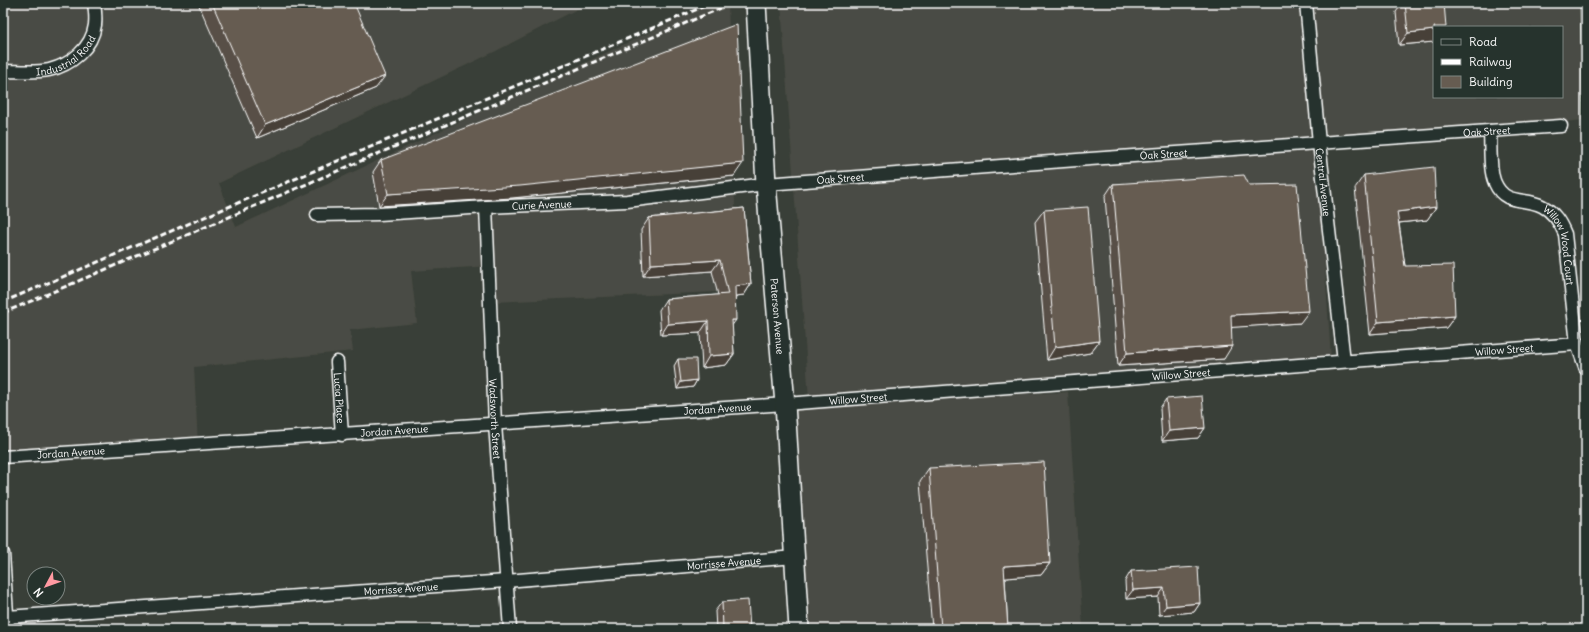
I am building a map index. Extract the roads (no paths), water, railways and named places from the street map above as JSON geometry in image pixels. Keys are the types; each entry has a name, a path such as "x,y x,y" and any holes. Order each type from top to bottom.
{"main road":[{"name":"Paterson Avenue","path":"756,3 766,184 785,404 799,629"}],"street":[{"name":"Industrial Road","path":"3,71 48,70 61,66 74,59 91,39 95,27 94,3"},
{"name":"Central Avenue","path":"1306,3 1319,143 1344,361"},
{"name":"Oak Street","path":"766,184 1561,126"},
{"name":"Willow Wood Court","path":"1490,131 1493,174 1495,183 1500,191 1507,198 1516,201 1529,202 1541,206 1551,212 1560,222 1565,234 1577,344 1586,369"},
{"name":"Curie Avenue","path":"317,215 379,214 486,207 627,201 766,184"},
{"name":"Wadsworth Street","path":"486,207 495,424 510,629"},
{"name":"Willow Street","path":"785,404 1577,344"},
{"name":"Lucia Place","path":"337,362 342,435"},
{"name":"Jordan Avenue","path":"3,457 785,404"},
{"path":"3,554 7,623"},
{"name":"Morrisse Avenue","path":"7,623 795,557"}],"railway":[{"path":"3,302 712,3"},
{"path":"3,313 733,3"}]}
